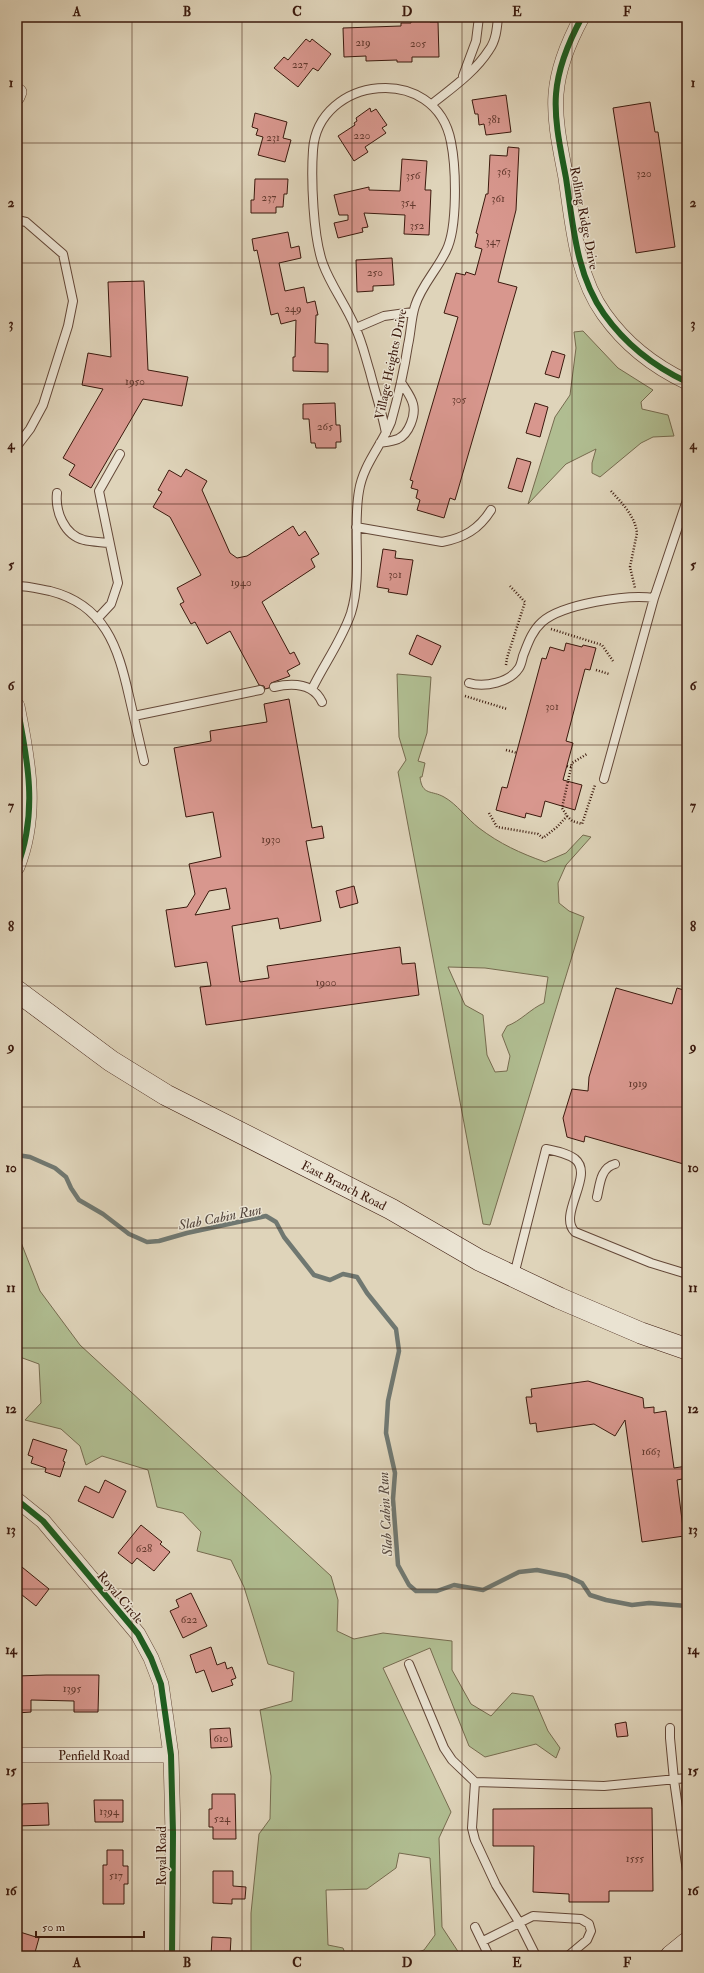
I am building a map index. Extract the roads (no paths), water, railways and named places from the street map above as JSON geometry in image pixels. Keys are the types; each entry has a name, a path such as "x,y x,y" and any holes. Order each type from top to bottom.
{"main road":[{"name":"East Branch Road","path":"17,991 111,1061 166,1095 391,1209 479,1260 559,1298 641,1334 687,1349"},
{"path":"671,1956 687,1943"}],"street":[{"name":"Rolling Ridge Drive","path":"582,17 571,37 560,69 556,94 557,122 562,157 575,236 584,275 604,314 622,337 635,350 664,371 687,382"},
{"path":"17,706 28,768 30,798 27,829 17,867"},
{"name":"Royal Circle","path":"17,1500 43,1521 138,1634 151,1658 161,1684 171,1755"},
{"name":"Penfield Road","path":"17,1755 171,1755"},
{"name":"Royal Road","path":"171,1755 173,1841 172,1956"}],"lane":[{"path":"460,80 472,53 479,17"},
{"path":"432,104 460,80 490,50 498,17"},
{"name":"Village Heights Drive","path":"375,89 410,91 432,104 447,127 451,143 454,227 447,249 420,294 413,312 401,382 391,422 386,433 364,345 334,290 322,263 318,243 314,205 313,150 318,132 327,115 342,101 352,95 375,89"},
{"path":"17,220 26,222 63,254 73,301 68,326 43,405 30,429 17,446"},
{"path":"356,328 384,316 413,312"},
{"path":"380,443 398,439 406,433 410,427 414,405 401,382"},
{"path":"312,689 351,613 356,580 356,527 358,501 362,479 371,457 386,433"},
{"path":"97,619 111,604 118,583 99,491 120,454"},
{"path":"57,493 56,501 59,517 75,536 84,540 109,543"},
{"path":"604,779 654,598 687,500"},
{"path":"356,527 442,542 452,540 475,529 491,510"},
{"path":"17,586 35,588 65,596 83,607 97,619 111,636 120,658 144,761"},
{"path":"469,683 481,685 500,681 519,668 532,635 542,622 556,612 578,605 631,596 654,598"},
{"path":"274,687 294,685 312,689 322,702"},
{"path":"134,716 260,690"},
{"path":"514,1276 546,1149 569,1156 580,1166 581,1177 570,1218 570,1226 575,1232 651,1264 687,1274"},
{"path":"596,1198 604,1171 615,1164"},
{"path":"408,1664 444,1748 452,1760 475,1782 604,1786 687,1778"},
{"path":"670,1728 674,1780 687,1871"},
{"path":"475,1782 472,1828 475,1840 496,1885 519,1922 536,1956"},
{"path":"483,1941 533,1916 581,1919 589,1924 591,1931 587,1940 568,1956"},
{"path":"474,1927 483,1941 489,1956"}],"waterway":[{"name":"Slab Cabin Run","path":"17,1155 30,1157 55,1168 66,1177 79,1200 103,1214 129,1234 147,1242 159,1241 187,1233 266,1216 276,1222 284,1237 314,1275 330,1280 343,1274 357,1277 367,1293 396,1329 399,1351 388,1401 386,1433 395,1473 393,1499 398,1565 409,1585 416,1591 437,1591 454,1585 483,1590 519,1572 537,1570 567,1576 582,1583 590,1595 606,1600 632,1605 649,1603 687,1606"}]}
